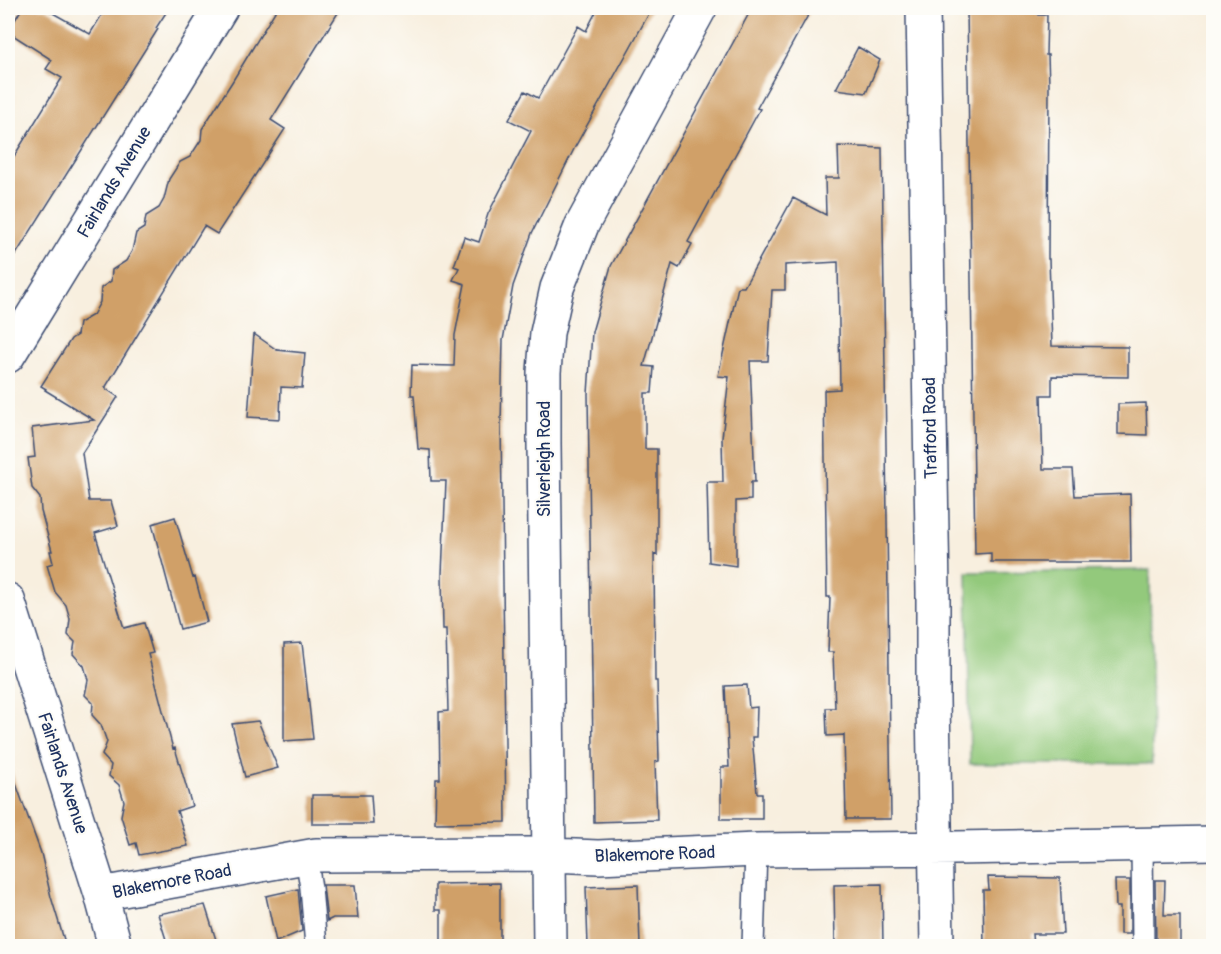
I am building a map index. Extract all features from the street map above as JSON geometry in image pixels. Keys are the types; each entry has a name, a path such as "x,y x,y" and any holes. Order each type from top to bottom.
{"street":[{"name":"Fairlands Avenue","path":"8,356 221,8"},
{"name":"Silverleigh Road","path":"550,946 544,444 544,372 547,333 557,288 582,225 700,8"},
{"name":"Trafford Road","path":"923,8 937,946"},
{"name":"Fairlands Avenue","path":"8,600 101,894 115,946"},
{"name":"Blakemore Road","path":"101,894 316,855 529,854 598,857 756,850 1214,843"}],"lane":[{"path":"1142,844 1143,946"},
{"path":"753,946 756,850"},
{"path":"306,856 316,946"}],"green space":[{"path":"1150,570 1152,764 970,764 967,572"}],"building":[{"path":"22,8 44,8 90,34 106,8 169,8 8,267 8,166 62,78 46,69 52,60 8,32"},
{"path":"277,8 341,8 271,120 285,129 217,234 204,226 105,388 118,397 82,453 89,501 111,501 118,526 95,533 124,628 144,623 153,653 148,654 173,749 175,748 192,806 177,811 188,846 139,855 136,843 130,845 121,816 124,801 119,785 109,776 111,765 102,755 107,742 101,725 92,715 93,703 85,695 88,680 84,666 73,654 75,642 68,635 70,619 66,605 55,592 47,565 53,563 50,551 52,551 41,511 40,498 32,488 28,458 35,457 32,428 94,420 41,386 71,339 77,335 79,323 93,315 100,302 101,288 111,281 112,270 126,261 132,251 136,233 144,228 146,216 159,208 169,179 180,162 190,157 201,140 202,129"},
{"path":"598,8 652,8 575,147 532,233 513,286 503,340 501,423 506,822 435,823 436,779 440,779 439,712 448,711 442,574 446,481 431,481 430,450 418,449 414,395 411,395 412,365 454,366 455,335 465,284 453,280 459,268 454,266 464,237 479,242 488,214 531,131 509,120 525,91 538,98 578,26 586,31"},
{"path":"752,8 812,8 688,242 692,244 679,268 672,264 644,366 654,367 652,393 645,393 645,449 657,449 657,555 654,554 655,681 657,681 659,761 655,762 657,820 594,822 588,394 592,332 611,266"},
{"path":"967,8 1038,8 1038,15 1047,15 1048,259 1052,346 1128,347 1128,377 1052,376 1052,395 1041,395 1043,469 1073,469 1075,496 1130,494 1131,562 991,562 991,553 975,554"},
{"path":"858,47 880,60 866,93 836,89"},
{"path":"838,146 882,148 891,819 846,819 844,735 827,736 826,708 835,708 833,652 828,652 830,597 827,597 824,390 840,389 838,262 785,265 785,290 772,290 768,361 750,361 755,482 751,482 751,500 736,501 736,566 709,562 707,482 723,482 722,438 729,377 718,376 738,287 744,287 793,198 826,215 825,178 839,178"},
{"path":"254,334 277,350 305,353 302,388 281,387 280,419 248,417"},
{"path":"1146,403 1147,435 1118,434 1118,404"},
{"path":"175,517 207,622 180,629 152,524"},
{"path":"302,643 313,739 284,741 284,644"},
{"path":"747,685 749,708 757,707 756,737 752,737 757,793 762,793 762,819 721,819 721,767 729,767 725,686"},
{"path":"258,721 278,768 245,777 232,724"},
{"path":"8,770 11,770 41,853 66,946 8,946"},
{"path":"312,795 371,795 373,824 312,824"},
{"path":"988,877 1060,878 1063,934 1032,934 1033,946 984,946 983,890 989,890"},
{"path":"1115,880 1130,880 1130,934 1120,934 1120,907 1116,907"},
{"path":"1155,880 1165,880 1164,915 1180,915 1180,942 1156,942"},
{"path":"500,883 500,946 441,946 441,910 435,910 435,884"},
{"path":"882,884 883,946 835,946 834,885"},
{"path":"323,885 355,885 358,918 333,918 327,921"},
{"path":"638,885 640,946 588,946 586,887"},
{"path":"298,889 302,931 276,942 266,896"},
{"path":"205,905 218,946 168,946 158,914"}]}
